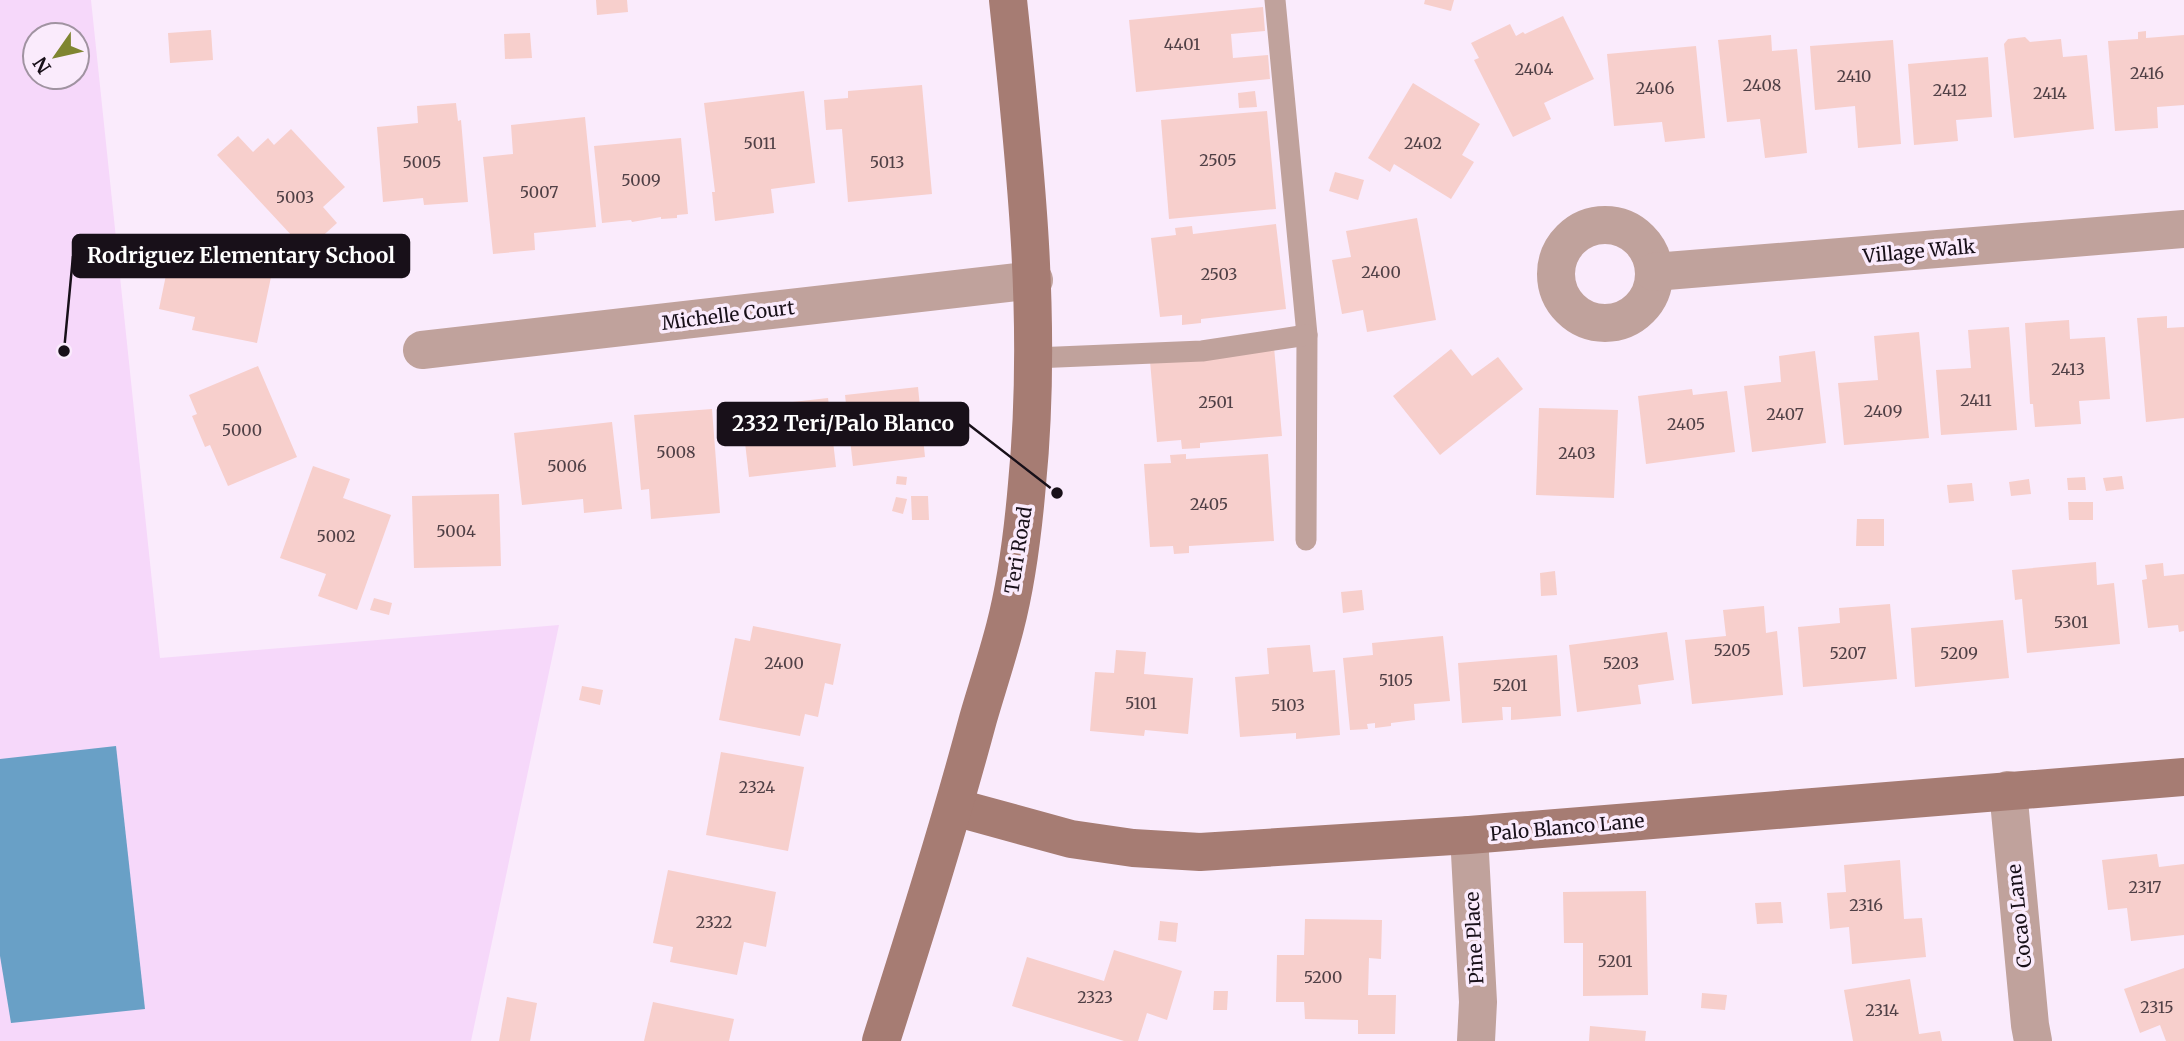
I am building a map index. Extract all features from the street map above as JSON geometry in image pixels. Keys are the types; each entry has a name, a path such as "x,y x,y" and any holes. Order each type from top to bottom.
{"street":[{"name":"Teri Road","path":"881,1041 954,807 1005,625 1027,486 1034,358 1034,280 1008,0"},
{"name":"Village Walk","path":"1654,272 2184,229"},
{"name":"Michelle Court","path":"422,350 1034,280"},
{"name":"Palo Blanco Lane","path":"954,807 1071,839 1133,848 1200,852 1469,835 2184,777"},
{"name":"Cocao Lane","path":"2008,790 2033,1041"},
{"name":"Pine Place","path":"1469,835 1478,1002 1476,1041"}],"lane":[{"path":"1275,0 1307,335 1306,540"},
{"path":"1034,358 1202,351 1307,335"}],"shaded area":[{"path":"0,0 91,0 160,658 559,625 471,1041 0,1041"}],"water":[{"path":"116,746 145,1009 11,1023 0,956 0,759"}],"building":[{"path":"596,0 627,0 628,12 597,15"},
{"path":"1425,0 1454,0 1451,11 1424,4"},
{"path":"1263,7 1265,31 1231,34 1233,58 1268,55 1270,79 1136,92 1129,20"},
{"path":"1563,16 1594,79 1544,103 1551,119 1513,137 1474,60 1479,58 1471,43 1510,24 1516,36"},
{"path":"211,30 213,60 170,63 168,33"},
{"path":"2146,31 2146,38 2184,35 2184,105 2157,107 2158,128 2115,131 2108,41 2138,39 2138,32"},
{"path":"530,33 532,58 505,59 504,34"},
{"path":"1771,35 1772,51 1797,49 1807,153 1765,158 1760,119 1727,122 1718,40"},
{"path":"2025,37 2030,42 2061,39 2063,57 2087,55 2094,129 2014,138 2004,44 2008,39"},
{"path":"1893,40 1901,144 1858,148 1855,106 1815,110 1810,46"},
{"path":"1696,46 1705,138 1665,142 1662,122 1614,126 1607,54"},
{"path":"1988,57 1992,117 1956,120 1958,141 1914,145 1908,64"},
{"path":"1413,83 1480,124 1462,155 1474,162 1451,199 1394,164 1390,172 1368,158"},
{"path":"922,85 932,194 848,202 842,129 826,130 824,100 848,98 848,91"},
{"path":"804,91 815,183 771,189 774,213 715,221 712,192 715,192 704,103"},
{"path":"1255,91 1257,107 1239,108 1238,93"},
{"path":"456,103 458,121 461,120 468,202 424,205 423,198 383,202 377,127 418,123 417,106"},
{"path":"1267,111 1276,209 1169,219 1161,120"},
{"path":"585,117 596,227 534,233 535,250 493,254 483,157 513,154 511,125"},
{"path":"291,129 345,187 323,207 337,223 306,251 217,155 238,136 253,152 268,138 274,145"},
{"path":"681,138 688,214 677,215 677,218 602,223 594,146"},
{"path":"1335,172 1364,180 1358,200 1329,191"},
{"path":"1417,218 1436,320 1367,332 1363,310 1342,314 1332,260 1351,257 1346,231"},
{"path":"1276,224 1286,309 1201,319 1201,323 1182,325 1182,315 1160,317 1151,238 1176,235 1175,228 1192,226 1193,234"},
{"path":"173,241 274,263 257,343 192,330 195,317 159,309"},
{"path":"2167,316 2167,328 2184,327 2184,418 2146,422 2137,318"},
{"path":"2069,320 2070,339 2105,337 2110,399 2079,401 2081,424 2035,427 2033,404 2030,404 2025,323"},
{"path":"2009,327 2017,430 1941,435 1936,370 1971,368 1968,330"},
{"path":"1919,332 1929,438 1844,445 1838,383 1878,380 1874,336"},
{"path":"1274,347 1282,436 1200,443 1200,448 1182,449 1181,440 1157,442 1150,361"},
{"path":"1451,349 1472,376 1498,357 1523,389 1440,455 1393,396"},
{"path":"1815,351 1826,443 1752,452 1744,386 1781,382 1779,356"},
{"path":"258,366 297,457 228,486 210,445 205,447 192,416 197,414 189,395"},
{"path":"918,387 925,457 853,466 845,395"},
{"path":"1692,389 1693,395 1727,391 1735,452 1646,464 1638,396"},
{"path":"828,398 836,467 749,477 741,408"},
{"path":"1539,408 1618,410 1614,498 1536,495"},
{"path":"712,409 720,513 651,519 649,489 641,490 634,415"},
{"path":"612,422 622,509 584,513 583,499 522,505 514,433"},
{"path":"1186,454 1186,459 1268,454 1274,541 1189,546 1189,553 1174,554 1173,546 1150,547 1144,464 1171,463 1170,455"},
{"path":"313,466 350,479 343,498 391,515 357,610 318,596 326,574 280,558"},
{"path":"897,476 907,477 906,485 896,484"},
{"path":"2122,476 2124,489 2106,491 2103,478"},
{"path":"2085,477 2086,490 2068,490 2067,478"},
{"path":"2029,479 2031,494 2011,496 2009,482"},
{"path":"1972,483 1974,501 1949,503 1947,485"},
{"path":"499,494 501,566 414,568 412,496"},
{"path":"911,496 928,496 929,520 912,520"},
{"path":"896,497 907,499 903,514 892,511"},
{"path":"2068,502 2093,502 2093,520 2069,520"},
{"path":"1857,519 1884,519 1884,546 1856,546"},
{"path":"2096,562 2097,585 2114,583 2120,644 2027,653 2022,599 2015,600 2012,570"},
{"path":"2163,563 2164,576 2184,574 2184,631 2179,632 2178,625 2148,628 2142,580 2147,579 2145,565"},
{"path":"1555,571 1557,595 1541,596 1540,573"},
{"path":"1362,590 1364,610 1343,613 1341,592"},
{"path":"374,598 392,603 389,615 370,610"},
{"path":"1890,604 1897,679 1803,687 1798,627 1840,623 1839,608"},
{"path":"1764,606 1766,633 1777,631 1783,695 1692,704 1685,640 1726,636 1723,610"},
{"path":"2003,620 2009,678 1915,687 1911,628"},
{"path":"753,626 841,644 833,685 825,683 818,717 805,714 800,736 719,720 735,638 750,641"},
{"path":"1667,632 1674,680 1638,685 1641,704 1577,712 1569,645"},
{"path":"1443,636 1450,701 1414,704 1415,720 1375,728 1375,723 1367,724 1368,729 1350,730 1343,658 1373,655 1372,643"},
{"path":"1310,645 1313,672 1335,670 1340,735 1296,739 1296,733 1240,737 1235,677 1269,674 1267,648"},
{"path":"1116,650 1146,652 1144,674 1193,678 1188,734 1145,730 1144,736 1090,731 1095,672 1114,673"},
{"path":"1557,655 1561,716 1511,720 1511,707 1502,707 1503,720 1462,723 1458,663"},
{"path":"582,686 603,690 600,705 579,700"},
{"path":"721,752 804,767 788,851 706,835"},
{"path":"2157,854 2159,867 2184,864 2184,935 2131,941 2127,908 2108,910 2102,860"},
{"path":"1900,860 1904,919 1922,918 1926,957 1852,964 1849,927 1830,929 1827,893 1846,892 1844,865"},
{"path":"668,870 776,892 766,947 744,942 737,975 670,962 673,947 653,943"},
{"path":"1646,891 1648,995 1583,996 1583,943 1564,943 1563,892"},
{"path":"1781,902 1783,923 1757,924 1755,903"},
{"path":"1305,919 1382,920 1381,959 1369,958 1368,995 1396,995 1395,1034 1358,1034 1358,1020 1305,1019 1304,1002 1276,1002 1277,955 1304,955"},
{"path":"1160,921 1178,923 1176,942 1158,940"},
{"path":"1114,950 1182,971 1167,1020 1147,1013 1138,1041 1124,1041 1012,1006 1027,957 1104,981"},
{"path":"2184,968 2184,1041 2166,1041 2160,1025 2140,1033 2124,989"},
{"path":"1910,979 1919,1034 1940,1031 1942,1041 1853,1041 1844,990"},
{"path":"1214,991 1228,991 1227,1010 1213,1010"},
{"path":"1702,993 1727,995 1725,1010 1701,1008"},
{"path":"507,997 537,1003 530,1041 499,1041"},
{"path":"653,1002 734,1019 729,1041 644,1041"},
{"path":"1590,1026 1646,1031 1645,1041 1589,1041"}],"place":[{"name":"Rodriguez Elementary School","path":"64,351"},
{"name":"2332 Teri/Palo Blanco","path":"1057,493"}]}
